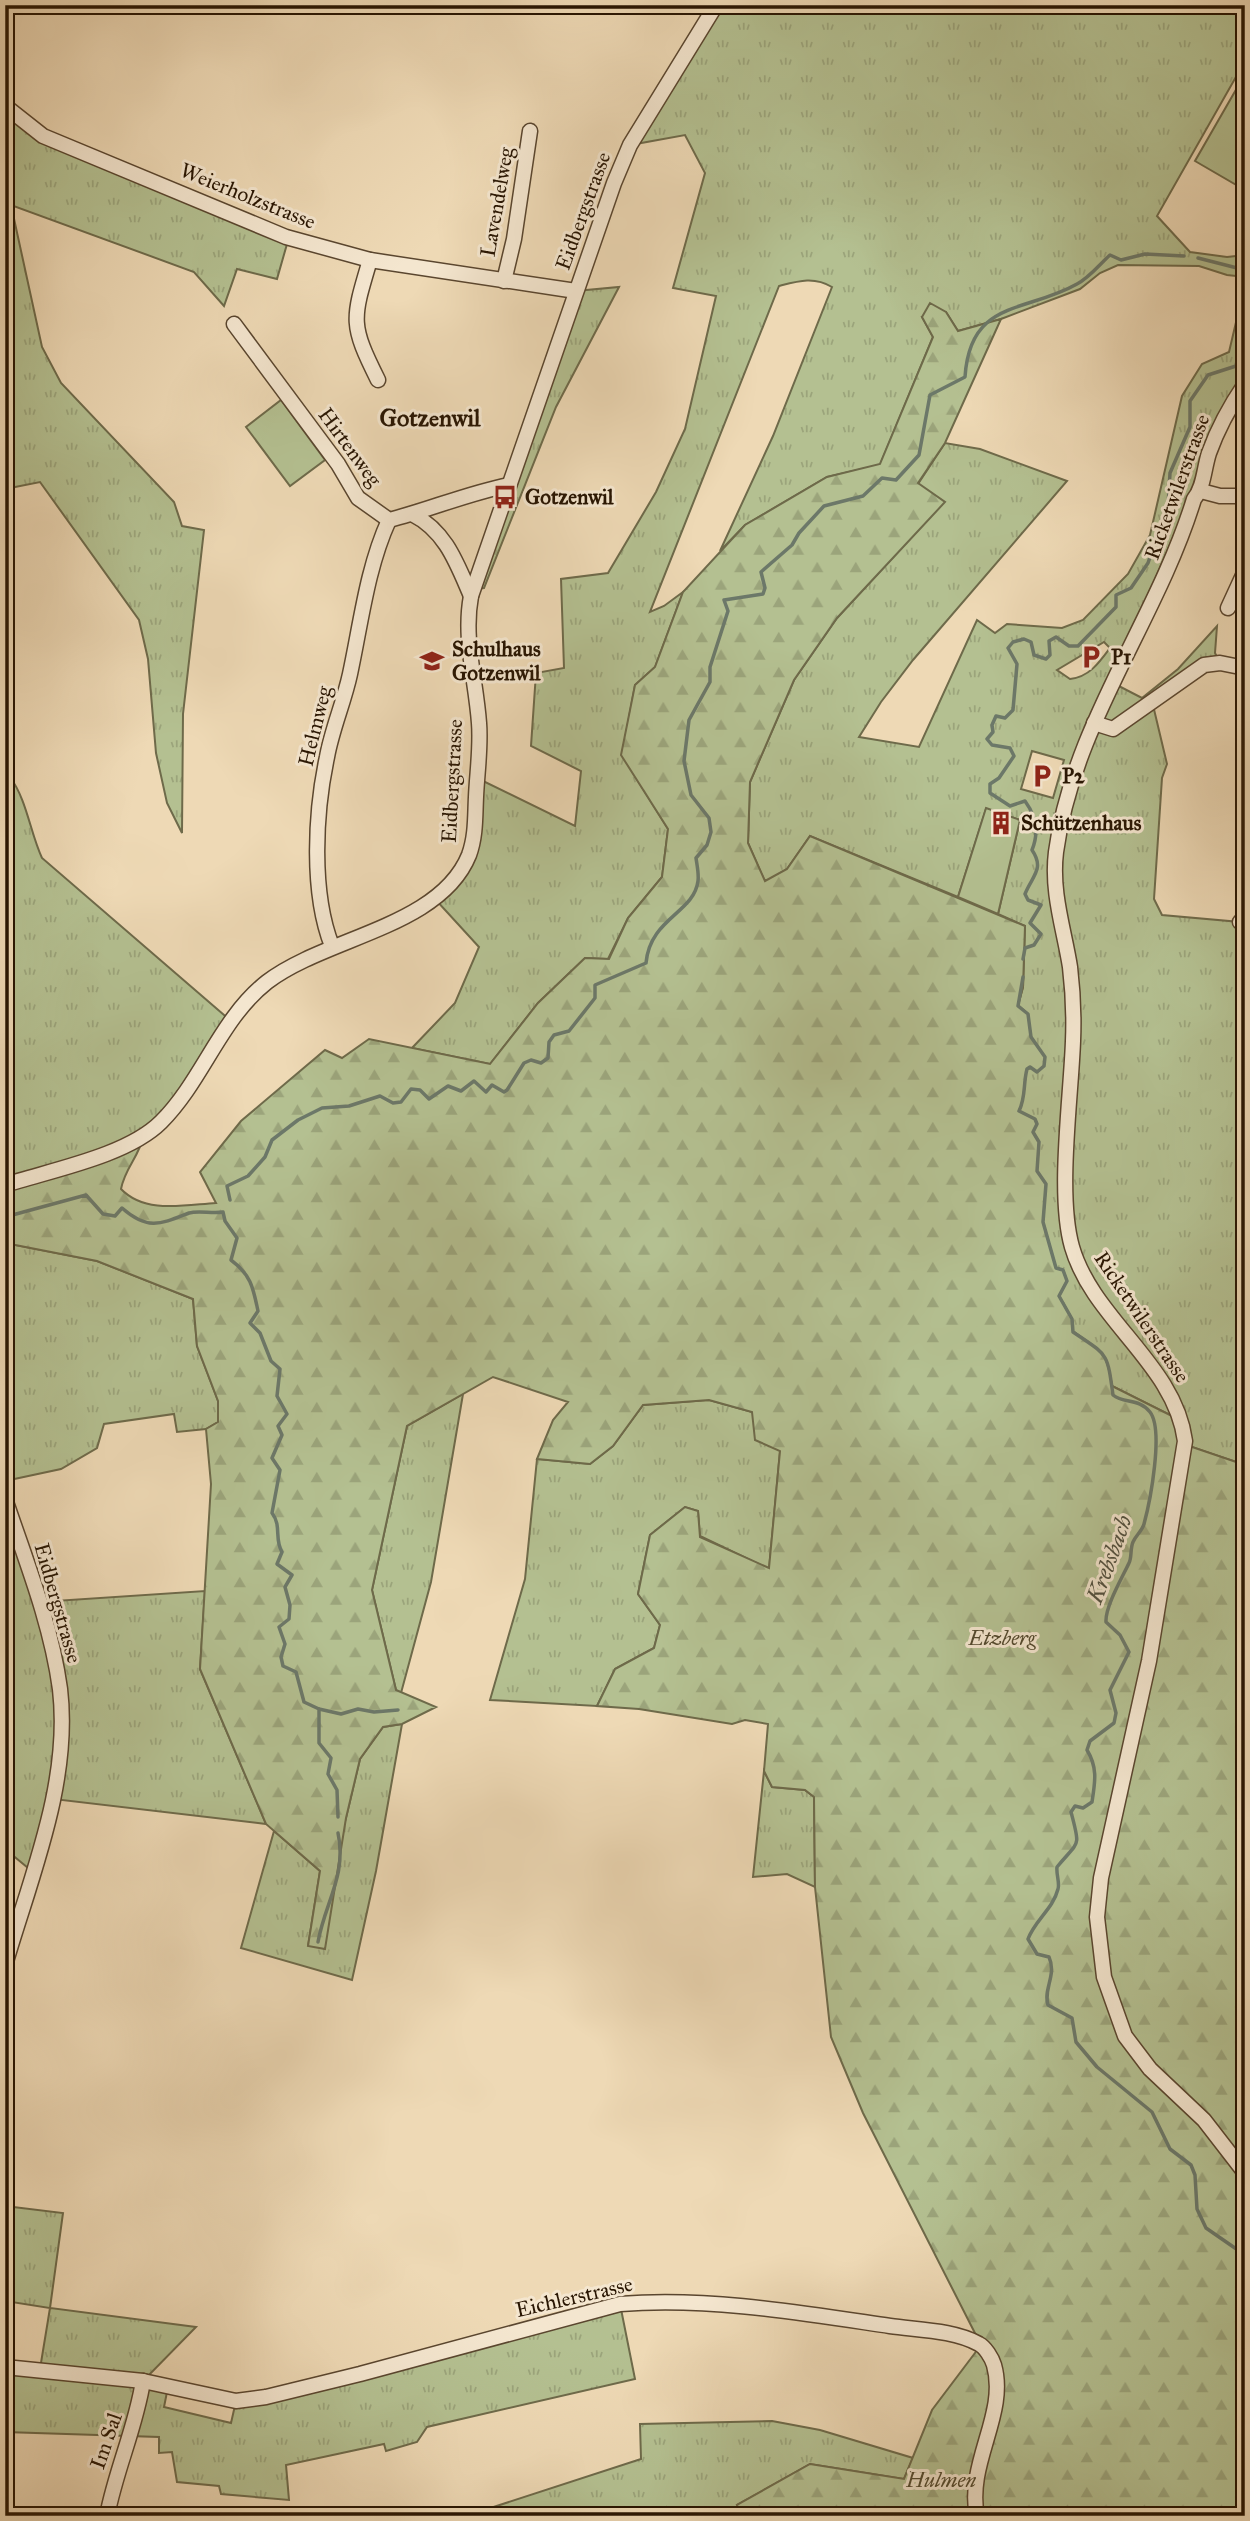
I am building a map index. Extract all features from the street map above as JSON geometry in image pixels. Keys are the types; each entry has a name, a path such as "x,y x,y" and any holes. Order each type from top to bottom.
{"street":[{"name":"Eidbergstrasse","path":"5,1185 117,1149 143,1136 161,1122 174,1106 231,1021 266,983 332,946 435,899 449,886 470,853 475,828 479,724 468,638 471,596 576,291 630,145 716,5"},
{"name":"Weierholzstrasse","path":"5,106 43,136 114,163 286,237 370,260 576,291"},
{"name":"Lavendelweg","path":"504,281 514,239 530,131"},
{"path":"370,260 357,304 355,324 361,345 378,380"},
{"name":"Hirtenweg","path":"234,324 338,464 358,498 389,520"},
{"name":"Ricketwilerstrasse","path":"1245,384 1219,427 1201,480 1201,491 1194,499 1170,569 1111,682 1094,723 1060,827 1056,854 1057,905 1073,996 1067,1217 1072,1246 1082,1273 1172,1396 1182,1421 1185,1441 1149,1661 1101,1878 1097,1917 1104,1977 1125,2036 1150,2069 1204,2120 1245,2173"},
{"path":"389,520 412,514 427,506 509,485"},
{"path":"1201,491 1220,496 1245,496"},
{"path":"412,514 426,521 451,549 471,596"},
{"name":"Helmweg","path":"332,946 319,899 322,792 327,756 347,686 377,547 389,520"},
{"path":"1228,608 1245,571"},
{"path":"1094,723 1113,729 1204,664 1220,663 1245,668"},
{"name":"Eidbergstrasse","path":"5,1499 53,1647 60,1691 61,1735 54,1799 5,1965"},
{"name":"Eichlerstrasse","path":"5,2367 143,2381 236,2401 266,2397 621,2304 663,2301 788,2311 916,2330 962,2338 981,2345 994,2362 997,2385 994,2409 977,2464 973,2496 977,2516"},
{"name":"Im Sal","path":"107,2516 115,2473 137,2417 143,2381"}],"green space":[{"path":"716,5 1245,5 1245,61 1157,216 1190,252 1227,257 1245,255 1245,277 1227,275 1199,266 1118,265 1100,273 1080,289 1001,319 958,331 946,312 922,317 933,337 880,465 827,477 745,525 720,551 773,436 832,287 819,281 799,281 779,286 650,612 664,606 683,592 655,667 635,685 622,755 668,829 662,877 628,918 608,959 585,958 538,1003 490,1064 412,1048 455,1003 479,947 435,899 463,867 477,778 575,826 581,771 531,746 536,673 564,668 561,579 608,573 656,492 685,429 716,296 673,288 705,173 685,135 630,145"},
{"path":"1245,74 1245,190 1195,161"},
{"path":"7,116 287,244 277,279 237,269 224,306 194,272 11,205 42,347 61,383 174,502 182,526 204,530 183,714 182,833 167,803 156,753 148,659 139,620 40,482 5,489 5,174 9,192 5,130"},
{"path":"1245,284 1245,384 1208,456 1111,682 1142,698 1178,669 1217,626 1215,653 1220,663 1152,701 1167,764 1162,778 1154,899 1162,915 1240,922 1245,960 1245,1465 1189,1446 1182,1421 1112,1386 1105,1359 1096,1348 1073,1332 1072,1319 1059,1296 1056,1268 1043,1222 1046,1185 1037,1171 1029,1117 1019,1111 1027,1069 1044,1066 1043,1057 1032,1040 1018,1006 1023,987 1025,926 998,914 1020,820 986,809 958,897 810,836 787,869 765,882 748,843 750,782 794,680 837,618 944,502 918,484 945,443 980,449 1067,481 913,660 859,737 919,747 977,620 995,633 1007,624 1062,628 1083,620 1128,574 1150,535 1182,396 1202,364 1229,352","holes":["1104,642 1110,648 1088,672 1070,679 1057,670","1032,751 1064,760 1053,798 1021,789"]},
{"path":"619,287 556,407 484,588 474,589 576,291"},
{"name":"Etzberg","path":"930,303 946,312 958,331 1001,319 945,443 918,483 945,502 837,618 794,680 750,782 748,843 765,881 787,869 810,836 1025,926 1023,987 1018,1005 1028,1014 1031,1037 1045,1057 1044,1066 1037,1072 1030,1067 1027,1069 1019,1111 1035,1119 1037,1124 1033,1132 1039,1142 1037,1171 1046,1184 1043,1222 1056,1268 1063,1270 1067,1281 1059,1296 1072,1319 1073,1331 1101,1352 1108,1365 1112,1386 1182,1421 1189,1446 1245,1465 1245,2516 742,2516 737,2505 810,2464 904,2479 932,2410 981,2345 863,2113 831,2037 815,1887 814,1797 805,1790 772,1787 764,1771 768,1724 745,1720 732,1724 639,1709 597,1706 615,1669 654,1648 660,1625 638,1594 650,1535 685,1507 698,1511 700,1537 769,1568 780,1451 755,1440 752,1412 709,1400 643,1405 613,1446 590,1464 537,1459 553,1420 568,1402 493,1377 407,1426 372,1590 396,1690 436,1707 402,1724 383,1727 360,1759 346,1818 325,1949 308,1946 320,1871 266,1824 200,1669 211,1484 206,1429 218,1422 218,1401 197,1346 193,1299 97,1261 5,1243 5,1186 143,1136 121,1189 141,1202 153,1205 216,1203 200,1172 241,1121 325,1050 342,1058 369,1039 490,1064 538,1003 585,958 609,959 628,918 662,877 668,829 621,755 635,685 655,667 683,592 745,525 827,477 880,464 933,337 922,317"},
{"path":"281,400 325,460 290,486 246,427"},
{"path":"5,777 10,777 16,786 42,858 231,1021 174,1106 143,1136 5,1185"},
{"path":"986,808 1020,820 998,914 958,897"},
{"path":"5,1243 97,1261 193,1299 197,1346 218,1401 218,1422 206,1429 177,1432 174,1414 104,1424 97,1448 61,1469 5,1481"},
{"path":"463,1394 431,1582 401,1693 396,1690 372,1590 407,1426"},
{"path":"709,1400 752,1412 780,1451 769,1569 700,1536 698,1511 685,1507 650,1535 638,1594 660,1625 654,1648 615,1669 597,1706 490,1700 525,1579 537,1459 590,1464 613,1446 643,1405"},
{"path":"5,1499 40,1602 205,1591 200,1669 266,1824 54,1799 33,1872 5,1849"},
{"path":"402,1724 376,1871 352,1980 241,1948 274,1831 320,1871 308,1946 346,1818 360,1759 383,1727"},
{"path":"764,1771 772,1787 805,1790 814,1797 815,1887 787,1874 753,1877"},
{"path":"5,2206 63,2213 50,2308 5,2301"},
{"path":"620,2304 635,2379 427,2427 417,2442 386,2451 384,2444 286,2465 289,2500 221,2494 219,2486 177,2482 172,2452 159,2453 159,2437 5,2432 5,2367 40,2369 50,2308 196,2327 144,2380 168,2387 164,2407 231,2423 236,2401"},
{"path":"772,2421 820,2430 913,2458 904,2479 810,2464 737,2505 742,2516 694,2516 667,2507 663,2516 466,2516 641,2459 640,2424"}],"waterway":[{"path":"230,1200 227,1186 248,1176 265,1157 272,1140 298,1120 322,1108 349,1106 380,1096 393,1103 401,1102 411,1089 420,1090 429,1099 448,1086 461,1091 474,1081 486,1092 492,1085 504,1092 524,1063 531,1060 541,1063 548,1058 549,1042 554,1035 569,1031 595,998 595,985 646,963 655,936 695,892 698,878 696,858 707,845 711,832 709,818 691,795 684,761 689,720 710,682 710,667 728,611 724,600 763,594 765,588 761,572 792,545 799,533 824,506 863,496 882,478 896,480 919,455 930,395 965,377 969,352 977,334 989,321 1004,312 1077,284 1110,255 1121,260 1145,254 1184,256"},
{"path":"1198,258 1245,270"},
{"name":"Krebsbach","path":"1023,959 1025,948 1034,945 1041,934 1030,923 1041,905 1028,900 1025,894 1037,868 1032,850 1035,825 1025,801 1010,806 990,793 990,784 999,778 1014,756 1010,748 992,745 987,739 993,732 992,725 996,716 1005,718 1013,710 1017,664 1008,648 1013,642 1024,639 1031,642 1034,655 1046,659 1050,655 1049,641 1056,637 1069,646 1078,646 1116,607 1116,595 1131,588 1148,563 1159,531 1167,523 1170,473 1190,427 1190,401 1208,375 1236,366 1245,320"},
{"name":"Krebsbach","path":"1023,977 1018,1006 1028,1014 1031,1037 1045,1057 1044,1066 1037,1072 1030,1067 1027,1069 1019,1111 1035,1119 1037,1124 1033,1132 1039,1142 1037,1171 1046,1184 1043,1222 1056,1268 1063,1270 1067,1281 1059,1296 1072,1319 1073,1332 1104,1356 1113,1395 1146,1408 1154,1421 1156,1434 1154,1467 1144,1524 1133,1542 1130,1561 1106,1616 1106,1622 1120,1635 1129,1652 1110,1690 1116,1713 1114,1723 1090,1741 1087,1750 1095,1775 1092,1802 1083,1808 1075,1806 1071,1812 1076,1843 1057,1867 1056,1896 1028,1939 1037,1954 1049,1957 1052,1970 1047,1993 1048,2005 1072,2018 1076,2042 1097,2067 1152,2112 1170,2149 1191,2165 1195,2175 1197,2209 1206,2228 1245,2255"},
{"path":"5,1217 86,1195 103,1214 115,1216 122,1208 147,1223 162,1222 193,1212 223,1212 225,1221 237,1238 231,1260 247,1276 258,1311 250,1323 260,1333 271,1361 280,1369 277,1396 287,1414 278,1426 282,1435 272,1458 280,1470 272,1513 277,1523 278,1542 282,1552 277,1564 292,1575 285,1587 290,1605 289,1619 279,1627 285,1644 281,1657 283,1666 296,1672 304,1702 319,1709 319,1743 331,1758 328,1774 337,1790 338,1817"},
{"path":"319,1709 341,1714 358,1709 374,1712 398,1710"},
{"path":"318,1942 340,1863 338,1833"},
{"name":"Krebsbach","path":"1245,2274 1242,2281 1245,2288"}],"place":[{"name":"Gotzenwil","path":"505,497"},
{"name":"P1","path":"1091,657"},
{"name":"Schulhaus Gotzenwil","path":"432,661"},
{"name":"P2","path":"1042,776"},
{"name":"Schützenhaus","path":"1001,823"}],"district":[{"name":"Gotzenwil","path":"430,418"}],"park label":[{"name":"Hulmen","path":"941,2480"}]}
